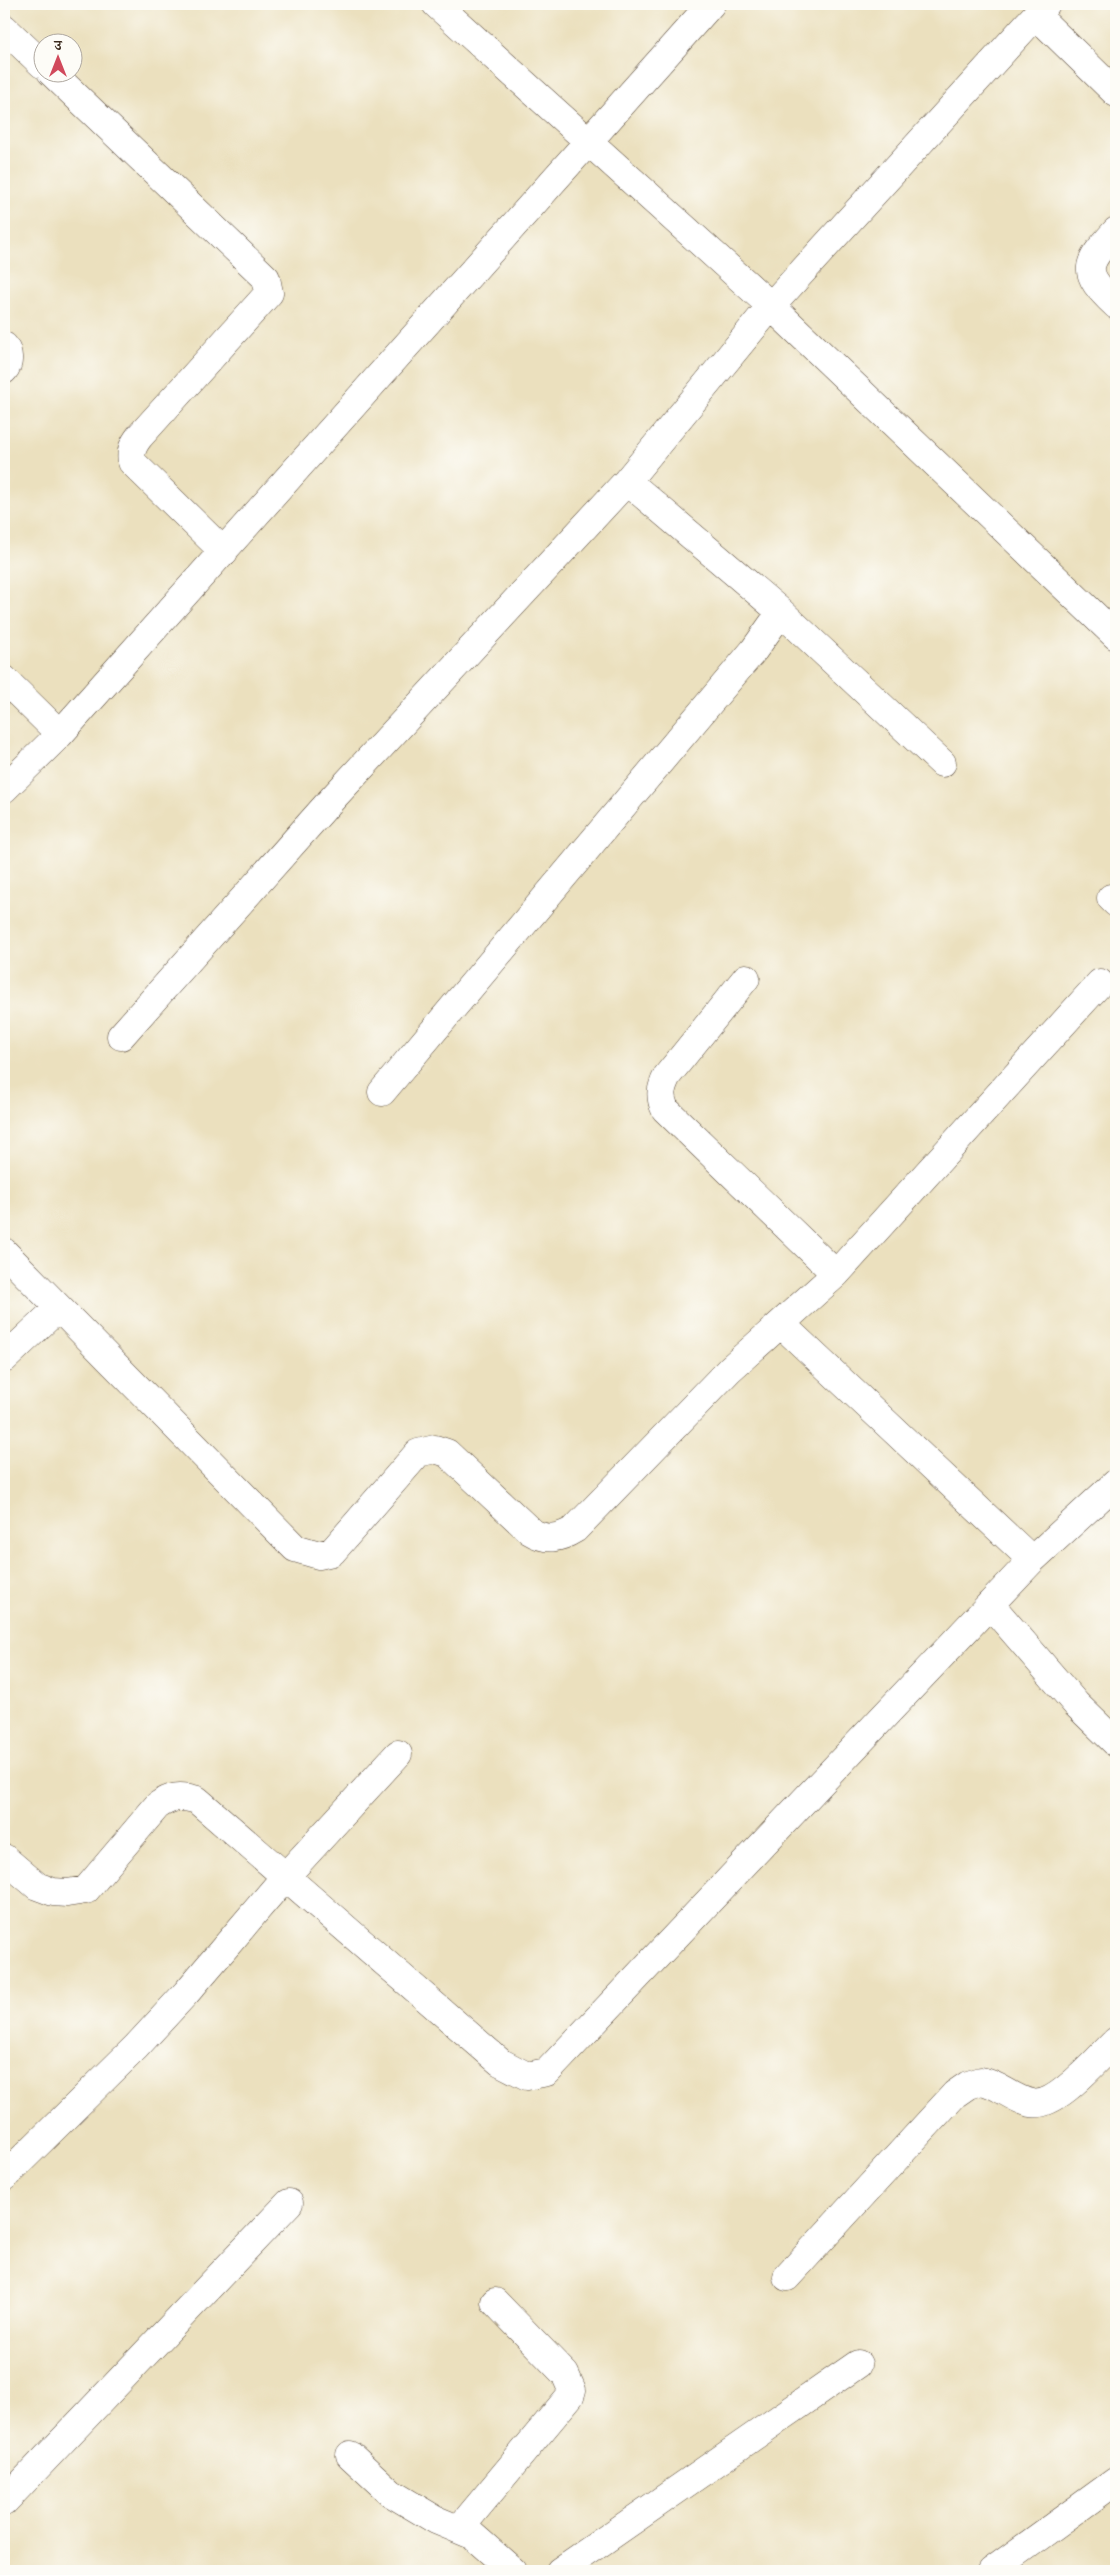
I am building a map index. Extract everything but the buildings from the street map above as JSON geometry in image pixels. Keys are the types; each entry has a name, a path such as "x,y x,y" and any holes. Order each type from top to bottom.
{"street":[{"path":"436,4 589,140 770,306 1116,636"},
{"path":"4,789 60,734 712,4"},
{"path":"121,1036 333,798 627,481 770,306 1041,9 1116,93"},
{"path":"4,28 32,55"},
{"path":"61,82 266,278 270,292 132,446 132,462 224,552"},
{"path":"1116,231 1093,256 1090,268 1091,277 1097,288 1116,304"},
{"path":"4,346 8,358 8,366 4,370"},
{"path":"627,481 781,612 942,763"},
{"path":"382,1092 754,650 781,612"},
{"path":"4,679 60,734"},
{"path":"746,978 667,1076 661,1087 660,1098 665,1109 836,1274"},
{"path":"4,1252 57,1309 295,1548 318,1556 332,1552 418,1453 426,1450 447,1452 530,1531 540,1537 552,1538 575,1529 730,1369 782,1325 836,1274 1100,983"},
{"path":"4,1359 57,1309"},
{"path":"782,1325 1032,1560"},
{"path":"4,1858 37,1886 53,1892 67,1894 86,1890 157,1806 168,1798 182,1796 197,1800 284,1878 500,2062 527,2076 547,2072 1032,1560 1116,1483"},
{"path":"990,1604 1076,1704 1116,1743"},
{"path":"4,2177 136,2047 186,1993 284,1878 398,1754"},
{"path":"787,2276 955,2094 968,2085 981,2081 988,2082 1014,2097 1032,2104 1045,2103 1057,2097 1116,2041"},
{"path":"4,2502 289,2204"},
{"path":"460,2528 570,2396 572,2390 566,2374 496,2302"},
{"path":"560,2571 858,2364"},
{"path":"350,2455 391,2492 436,2520 460,2528 488,2546 513,2571"},
{"path":"992,2571 1116,2481"}]}
